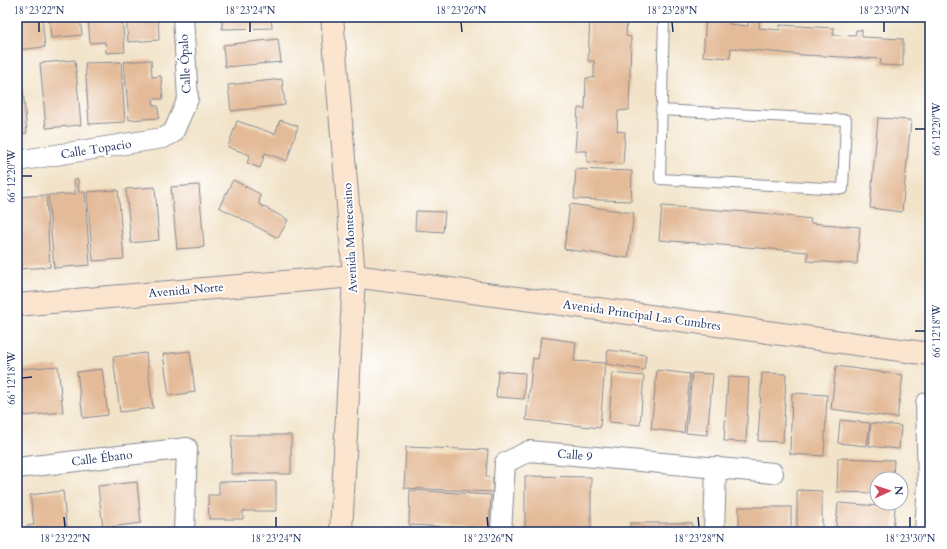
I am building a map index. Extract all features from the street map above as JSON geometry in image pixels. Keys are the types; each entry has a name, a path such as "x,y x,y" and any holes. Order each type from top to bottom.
{"street":[{"name":"Calle Ópalo","path":"173,133 188,99 183,17"},
{"name":"Avenida Montecasino","path":"332,17 354,276 341,532"},
{"name":"Calle Topacio","path":"17,162 163,138 173,133"},
{"name":"Avenida Norte","path":"17,305 354,276"},
{"name":"Avenida Principal Las Cumbres","path":"354,276 930,354"},
{"path":"925,532 929,485 926,403"},
{"name":"Calle Ébano","path":"17,468 187,448 184,532"},
{"name":"Calle 9","path":"501,532 505,463 529,451 716,467"},
{"path":"714,532 716,467 772,473"}],"lane":[{"path":"661,110 846,120 843,189 660,179 661,110 664,17"}],"building":[{"path":"17,17 42,17 45,47 17,50"},
{"path":"49,17 80,17 82,35 51,38"},
{"path":"88,17 122,17 125,52 106,53 105,42 90,43"},
{"path":"126,17 158,17 159,40 128,42"},
{"path":"222,17 271,17 272,28 222,29"},
{"path":"590,17 627,17 626,36 631,37 629,110 618,111 617,131 625,132 623,164 587,162 587,151 575,151 578,108 585,109 586,78 594,78 594,61 588,61"},
{"path":"706,17 730,17 729,24 748,26 749,18 760,19 759,28 780,30 780,25 834,28 833,35 855,36 856,30 862,30 862,37 903,39 903,66 880,65 881,59 803,55 731,48 730,58 703,56"},
{"path":"278,39 281,62 225,67 223,45"},
{"path":"75,60 81,125 46,128 40,63"},
{"path":"151,60 152,77 161,76 163,99 153,99 154,106 158,106 159,118 129,120 124,62"},
{"path":"121,62 125,122 89,124 85,63"},
{"path":"17,79 22,79 27,133 17,134"},
{"path":"282,79 285,105 231,111 228,85"},
{"path":"878,118 911,120 902,212 870,208"},
{"path":"280,120 298,126 287,161 265,153 260,168 247,163 250,155 228,147 237,121 275,134"},
{"path":"576,169 632,171 631,201 574,199"},
{"path":"74,179 78,179 79,192 85,192 90,265 54,268 48,195 75,194"},
{"path":"233,180 260,194 259,204 288,220 278,238 219,207"},
{"path":"199,185 204,247 177,249 171,187"},
{"path":"155,187 159,240 131,243 126,189"},
{"path":"118,190 124,259 93,261 87,192"},
{"path":"46,195 50,267 17,269 17,197"},
{"path":"570,204 634,213 628,258 564,249"},
{"path":"662,206 762,213 811,219 810,223 860,227 857,264 807,261 808,252 659,240"},
{"path":"416,211 445,212 443,232 415,230"},
{"path":"541,337 576,342 574,361 605,363 600,428 526,420 533,358 538,359"},
{"path":"608,350 646,355 644,370 606,364"},
{"path":"190,351 195,392 169,396 163,354"},
{"path":"146,353 153,408 120,412 113,357"},
{"path":"58,366 63,412 24,416 20,369"},
{"path":"836,366 903,375 897,418 831,409"},
{"path":"102,369 108,415 83,418 77,372"},
{"path":"657,370 690,374 684,433 651,429"},
{"path":"498,371 525,373 524,399 496,397"},
{"path":"612,373 644,376 640,425 609,422"},
{"path":"692,373 713,374 707,435 686,433"},
{"path":"762,373 786,374 783,442 758,441"},
{"path":"728,377 749,378 746,442 724,441"},
{"path":"792,393 827,395 824,456 790,454"},
{"path":"840,420 870,423 867,446 838,443"},
{"path":"871,423 901,426 899,449 869,446"},
{"path":"232,435 291,435 291,474 231,474"},
{"path":"406,447 488,450 486,477 493,478 493,492 404,488"},
{"path":"838,458 894,460 893,471 869,471 869,493 837,492"},
{"path":"525,476 591,477 591,532 525,532"},
{"path":"276,481 276,511 243,511 243,519 209,519 208,495 219,495 219,482"},
{"path":"137,482 141,523 103,528 98,486"},
{"path":"410,490 491,495 489,529 409,525"},
{"path":"797,490 822,491 822,532 797,532"},
{"path":"63,491 67,532 28,532 27,526 34,525 30,495"},
{"path":"838,503 869,505 869,511 895,511 893,531 836,527"},
{"path":"739,507 791,507 791,530 739,530"},
{"path":"630,523 692,523 692,532 630,532"},
{"path":"427,528 485,531 485,532 427,532"}]}
